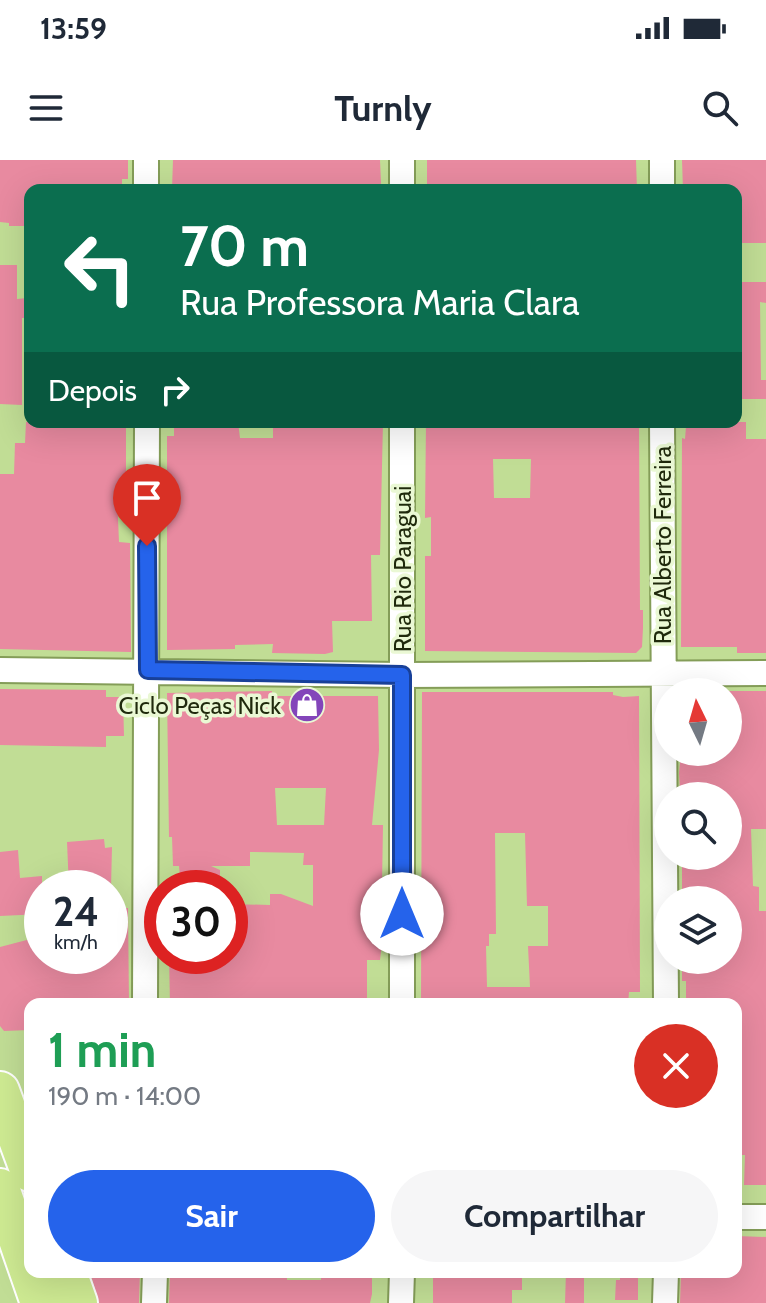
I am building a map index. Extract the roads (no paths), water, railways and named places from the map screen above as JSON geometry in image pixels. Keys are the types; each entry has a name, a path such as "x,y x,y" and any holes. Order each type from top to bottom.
{"main road":[{"path":"0,1091 24,1156"},
{"path":"10,1210 24,1253"},
{"path":"32,1278 40,1303"},
{"path":"69,1278 78,1303"}],"street":[{"path":"146,160 146,184"},
{"path":"402,160 402,184"},
{"path":"662,160 662,184"},
{"path":"145,998 147,428"},
{"name":"Rua Rio Paraguai","path":"402,428 402,998"},
{"name":"Rua Alberto Ferreira","path":"662,428 666,998"},
{"path":"0,670 402,675 766,673"},
{"path":"742,1217 766,1217"},
{"path":"154,1303 155,1278"},
{"path":"401,1303 402,1278"},
{"path":"665,1303 666,1278"}],"place":[{"name":"Ciclo Peças Nick","path":"307,705"}]}
